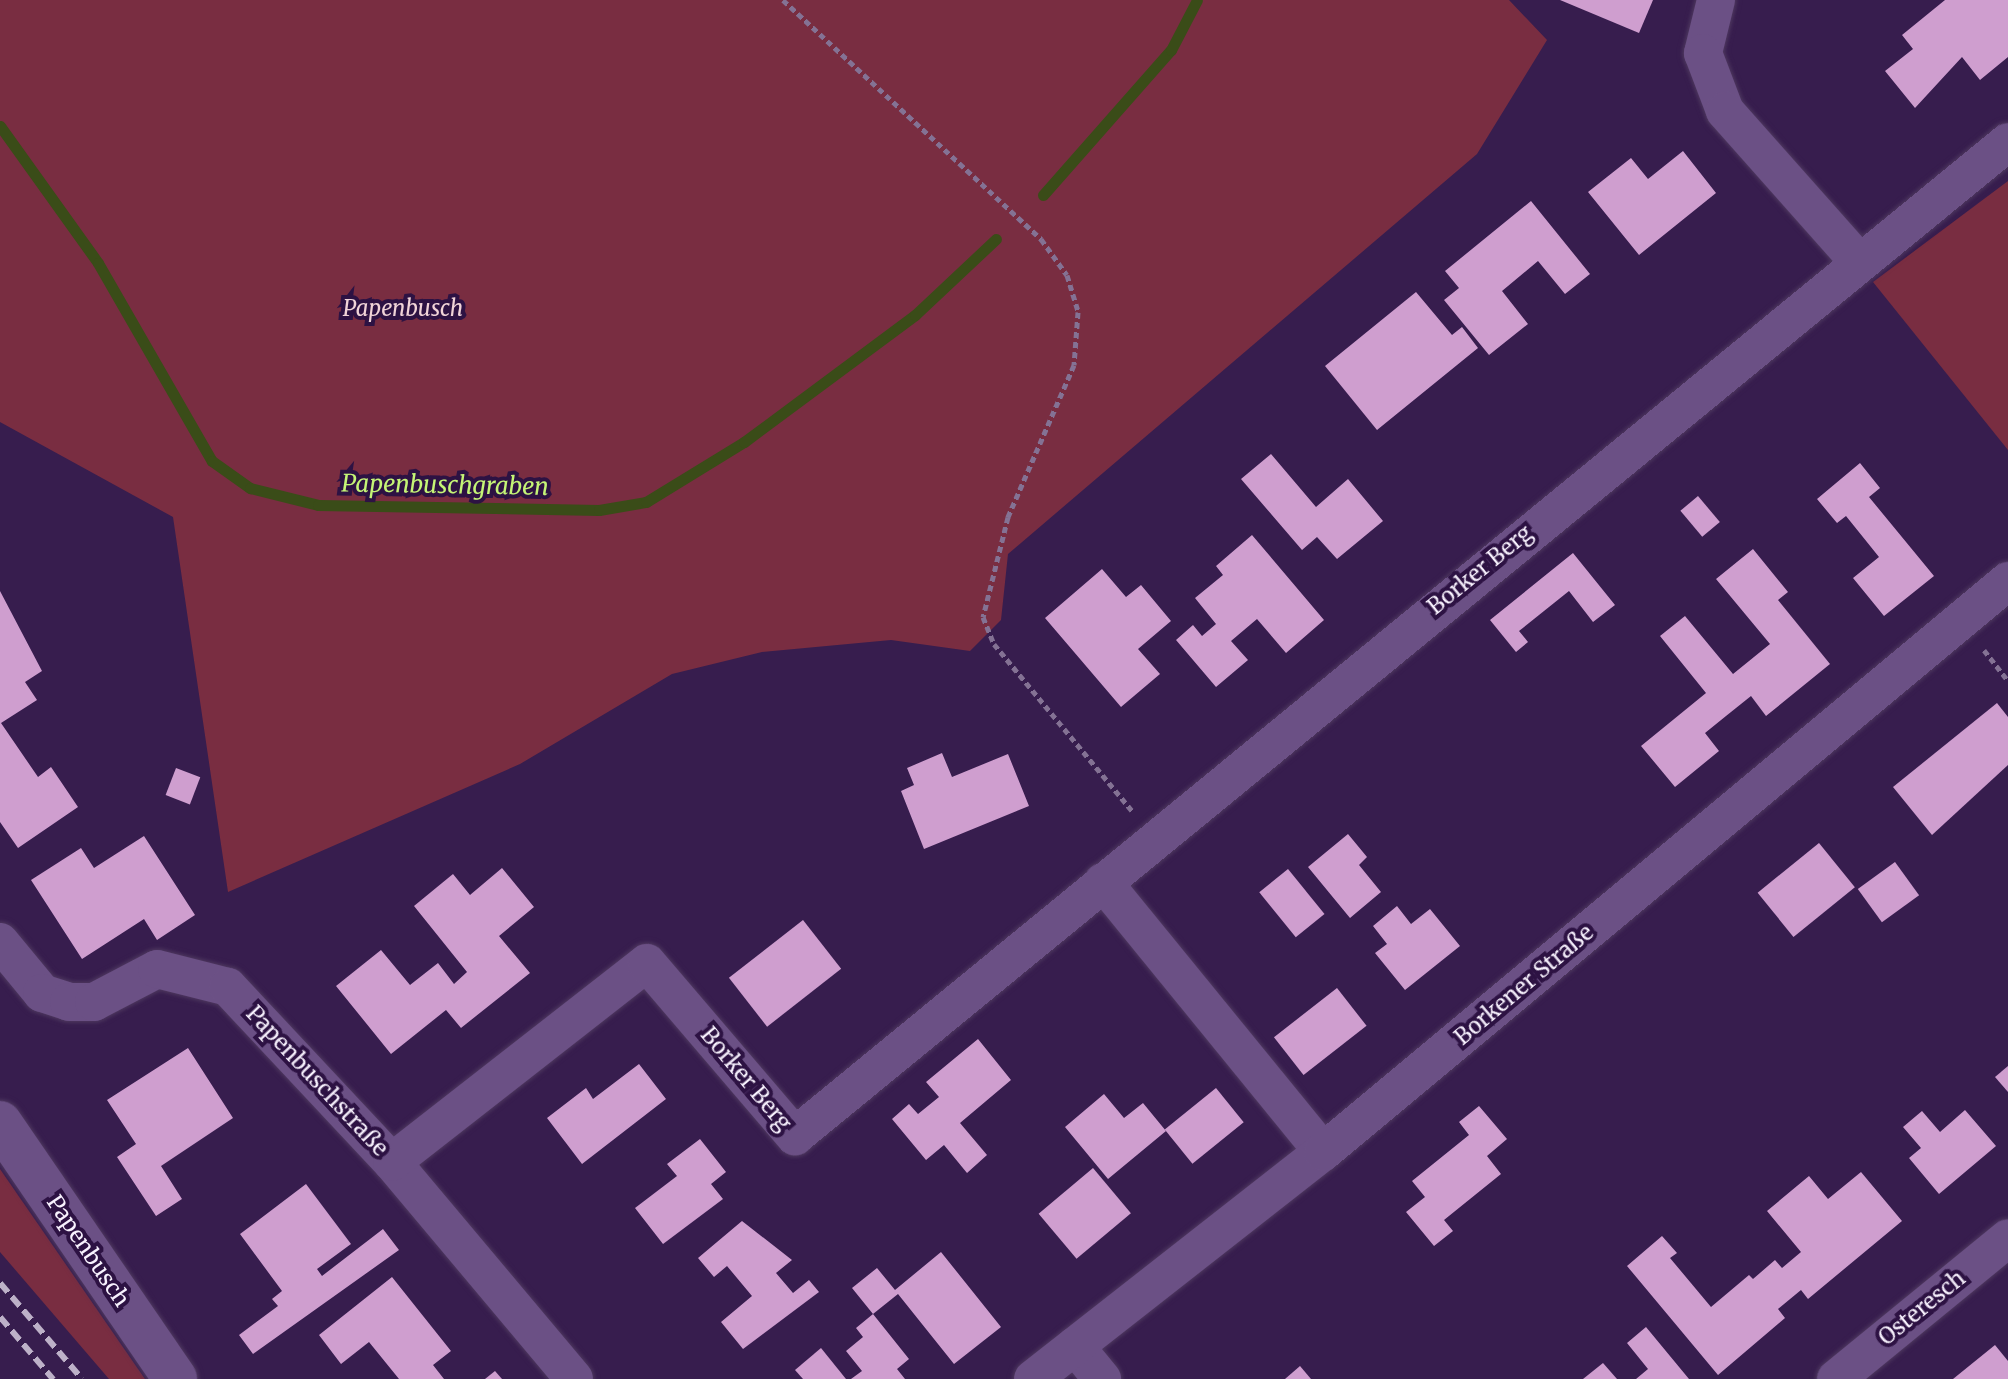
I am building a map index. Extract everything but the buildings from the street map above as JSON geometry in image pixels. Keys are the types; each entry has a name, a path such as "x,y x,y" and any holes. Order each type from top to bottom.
{"street":[{"path":"1716,0 1703,53 1725,111 1858,261"},
{"name":"Borker Berg","path":"392,1162 647,963 795,1136 1103,882 1154,836 2008,142"},
{"name":"Borkener Straße","path":"1033,1379 1323,1152 2008,581"},
{"path":"1103,882 1323,1152"},
{"name":"Papenbuschstraße","path":"0,942 42,993 69,1002 94,1002 157,969 228,987 392,1162 574,1379"},
{"name":"Papenbusch","path":"0,1123 175,1379"},
{"name":"Osteresch","path":"1836,1379 2008,1238"},
{"path":"1075,1346 1102,1379"}],"path":[{"path":"783,0 1041,239 1067,275 1078,312 1074,365 1008,517 983,617 994,644 1154,836"}],"green space":[{"name":"Papenbusch","path":"0,0 1509,0 1547,40 1477,154 1008,554 1001,620 970,651 891,640 762,652 672,674 520,764 228,892 173,517 0,422"},
{"path":"2008,181 2008,450 1873,282"},
{"path":"0,1169 145,1379 109,1379 0,1252"}],"waterway":[{"name":"Papenbuschgraben","path":"1043,195 1171,50 1197,0"},
{"name":"Papenbuschgraben","path":"0,126 98,263 212,461 250,488 318,505 599,510 646,502 744,442 915,315 996,239"}],"railway":[{"path":"0,1283 82,1379"},
{"path":"0,1317 53,1379"}]}
